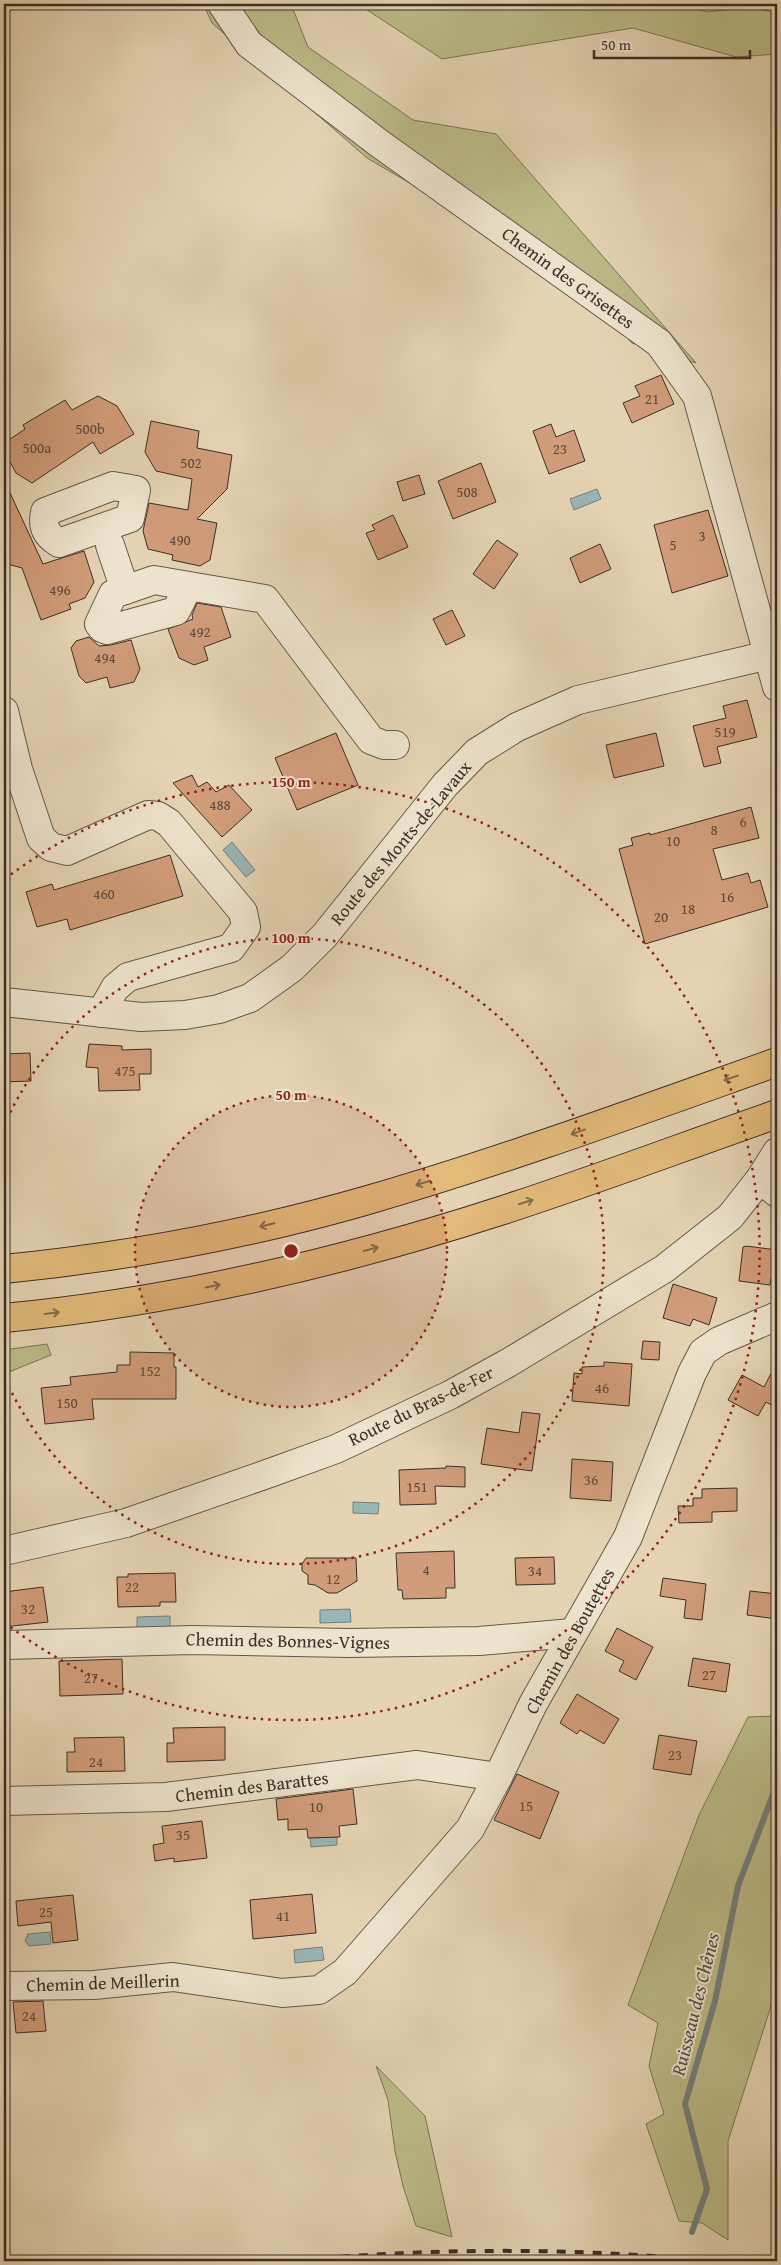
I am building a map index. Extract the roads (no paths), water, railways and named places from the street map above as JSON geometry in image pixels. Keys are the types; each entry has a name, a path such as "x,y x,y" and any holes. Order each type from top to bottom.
{"highway":[{"path":"4,1268 118,1254 246,1230 367,1200 484,1164 777,1062"},
{"path":"4,1318 76,1310 191,1290 340,1257 499,1212 775,1115"}],"street":[{"name":"Chemin des Grisettes","path":"222,4 248,44 380,144 659,343 697,396 773,654 777,687"},
{"path":"113,486 136,490 127,538 101,539 59,543 49,537 43,523 45,512 113,486"},
{"path":"101,539 125,590"},
{"path":"188,587 176,611 107,630 102,628 100,624 113,594 154,580 265,598 371,740 384,745 395,745"},
{"name":"Route des Monts-de-Lavaux","path":"4,1002 141,1018 185,1015 219,1009 250,998 292,968 325,935 439,792 477,752 517,727 578,700 773,654"},
{"path":"4,711 18,769 40,838 50,847 67,851 148,815 158,816 169,822 243,912 246,927 231,948 128,977 115,988 101,1013"},
{"name":"Route du Bras-de-Fer","path":"4,1551 126,1523 267,1474 336,1449 450,1395 664,1269 768,1186 777,1152"},
{"name":"Chemin des Boutettes","path":"345,1972 470,1829 498,1777 533,1704 628,1537 702,1352 719,1341 777,1316"},
{"name":"Chemin des Bonnes-Vignes","path":"4,1645 192,1640 349,1643 479,1641 572,1633"},
{"name":"Chemin des Barattes","path":"4,1801 166,1798 417,1766 498,1777"},
{"name":"Chemin de Meillerin","path":"4,1986 94,1985 173,1977 282,1993 319,1990 345,1972"}],"water":[{"path":"597,489 601,499 574,510 570,499"},
{"path":"232,842 255,870 246,877 223,850"},
{"path":"353,1502 379,1503 378,1514 353,1513"},
{"path":"350,1609 351,1622 320,1623 320,1610"},
{"path":"170,1616 170,1629 137,1630 137,1617"},
{"path":"337,1837 337,1845 311,1847 310,1838"},
{"path":"50,1932 51,1944 29,1946 25,1941 28,1934"},
{"path":"322,1947 324,1960 295,1963 294,1950"}],"waterway":[{"name":"Ruisseau des Chênes","path":"692,2232 707,2189 685,2104 715,2001 738,1886 777,1784"}],"railway":[{"path":"287,2261 393,2254 499,2251 606,2253 712,2261"},
{"path":"466,2261 535,2261"}]}
